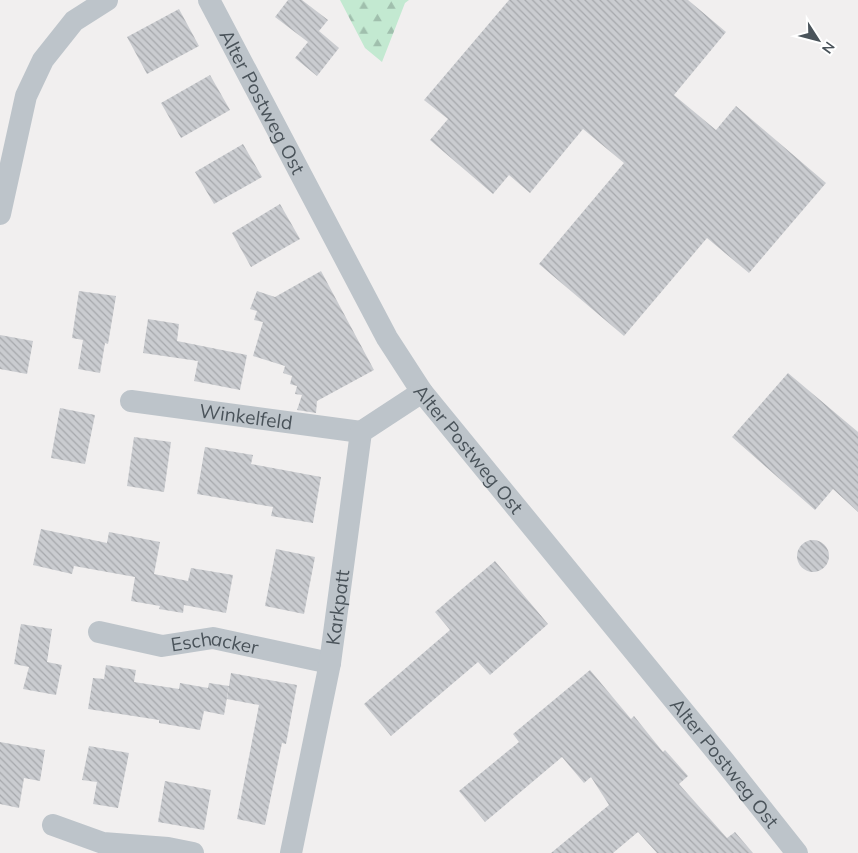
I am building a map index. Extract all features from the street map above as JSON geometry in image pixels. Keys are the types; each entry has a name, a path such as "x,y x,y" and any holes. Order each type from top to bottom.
{"street":[{"path":"0,214 26,96 43,60 74,21 107,0"},
{"name":"Alter Postweg Ost","path":"209,0 387,338 422,392 797,853"},
{"path":"361,432 422,392"},
{"name":"Winkelfeld","path":"131,401 361,432"},
{"name":"Karkpatt","path":"291,853 330,663 361,432"},
{"name":"Eschacker","path":"99,632 162,646 213,638 330,663"},
{"path":"53,825 104,843 168,848 193,853"}],"green space":[{"path":"340,0 409,0 405,3 382,62 365,48"}],"building":[{"path":"288,0 302,0 328,20 319,31 339,48 317,76 295,58 308,42 275,17"},
{"path":"509,0 688,0 726,32 674,95 716,130 736,106 826,183 749,273 707,238 624,336 539,264 624,163 583,129 530,193 509,175 493,194 430,140 448,119 424,100"},
{"path":"179,9 199,46 147,74 127,37"},
{"path":"210,75 230,110 181,138 161,103"},
{"path":"243,144 262,177 214,204 195,172"},
{"path":"280,204 300,239 251,267 232,233"},
{"path":"321,271 374,370 317,401 316,413 297,410 302,395 295,394 297,386 290,384 292,376 283,373 285,366 253,356 263,322 254,320 257,311 250,309 257,291 275,297"},
{"path":"79,291 116,296 108,344 105,343 100,373 78,369 83,340 72,338"},
{"path":"148,319 179,324 177,341 247,355 240,390 194,381 198,361 143,353"},
{"path":"0,335 33,341 27,374 0,369"},
{"path":"788,373 858,432 858,512 833,489 815,510 732,437"},
{"path":"60,408 95,415 85,464 51,458"},
{"path":"134,437 171,442 164,492 127,486"},
{"path":"205,447 253,455 251,464 321,477 313,523 271,516 273,507 197,494"},
{"path":"41,529 107,543 109,532 160,542 154,574 188,581 191,568 233,575 226,613 184,605 183,613 159,609 160,606 131,601 135,577 74,566 72,574 33,565"},
{"path":"813,540 819,541 824,545 828,550 828,562 824,567 819,571 813,572 807,571 802,567 798,562 797,556 798,550 802,545 807,541"},
{"path":"276,549 315,557 304,614 265,606"},
{"path":"495,561 548,624 490,675 478,662 391,736 364,704 450,630 435,612"},
{"path":"21,624 52,629 47,662 62,665 56,695 23,689 29,667 14,664"},
{"path":"106,665 136,670 134,682 179,689 180,683 208,688 209,683 229,686 224,715 204,711 200,730 159,723 159,720 88,709 93,678 104,679"},
{"path":"590,670 631,719 634,716 663,752 665,750 688,776 679,784 727,838 735,832 753,853 657,853 638,832 613,853 551,853 609,805 591,777 584,783 562,757 485,822 459,791 519,742 513,734"},
{"path":"231,673 297,685 286,744 282,743 265,825 237,819 259,705 227,699"},
{"path":"0,742 45,750 40,781 24,778 19,808 0,804"},
{"path":"89,746 129,753 118,808 93,804 97,782 82,780"},
{"path":"165,781 211,790 204,830 158,822"}]}
